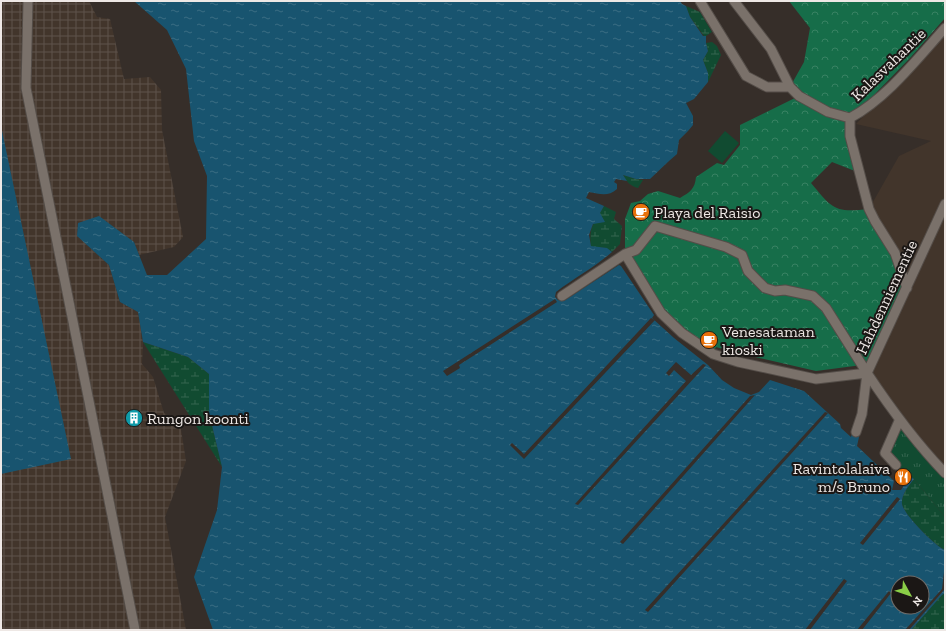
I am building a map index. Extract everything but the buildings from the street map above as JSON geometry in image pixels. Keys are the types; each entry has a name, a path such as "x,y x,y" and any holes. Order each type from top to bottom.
{"street":[{"path":"28,1 26,88 135,630"},
{"path":"700,1 746,76 766,87 790,87"},
{"name":"Kalasvahantie","path":"734,1 771,49 790,87 799,96 828,112 850,118 865,110 898,79 945,28"},
{"name":"Kalasvahantie","path":"850,118 850,136 869,209 895,253 907,288"},
{"name":"Hahdenniementie","path":"945,204 867,373 900,421 931,459 945,473"},
{"path":"562,296 625,254 636,250 655,226 726,247 742,255 748,270 765,288 775,291 785,290 813,296 826,308 867,373 862,414 856,432"},
{"path":"625,254 661,313 682,333 714,354 738,362 816,379 867,373"},
{"path":"896,465 885,453 900,421"}],"shaded area":[{"path":"1,1 89,1 97,17 110,19 124,79 150,77 161,90 162,130 183,237 174,247 139,255 134,242 77,236 109,265 120,302 138,312 143,342 142,364 153,377 164,413 180,423 186,461 165,517 186,630 1,630"},
{"path":"945,33 945,473 867,373 869,209 899,156 931,141 856,124"}],"green space":[{"path":"789,1 945,1 945,18 911,57 874,95 865,110 850,118 860,173 832,162 811,183 824,199 835,207 848,210 869,209 895,253 907,288 867,373 862,365 816,371 716,347 713,354 661,313 625,254 625,219 631,203 640,201 648,194 658,191 680,198 684,196 693,187 696,177 717,163 724,165 740,145 740,125 799,96 790,87 804,62 810,28"},
{"path":"686,6 700,12 712,32 704,36 690,17"},
{"path":"712,42 717,46 721,55 708,82 708,73 703,60 708,51 706,43"},
{"path":"725,131 739,143 722,163 708,151"},
{"path":"623,175 643,180 638,188 629,183"},
{"path":"604,206 616,212 614,219 622,226 620,244 612,252 606,248 591,247 591,229"},
{"path":"143,342 188,357 209,374 209,413 222,467"},
{"path":"899,421 945,473 945,517 914,479 906,474 902,479 896,465 885,453"},
{"path":"914,479 945,517 945,550 934,543 920,530 904,509 902,501 905,491"},
{"path":"945,593 945,630 911,630 924,615 930,615 930,609"}],"water":[{"path":"134,1 680,1 686,6 690,17 703,36 706,36 708,51 703,60 708,73 708,82 694,99 686,103 693,116 693,125 679,140 677,154 650,179 636,179 623,175 627,181 616,179 614,182 617,184 617,189 614,192 597,194 589,192 586,198 604,206 600,213 605,222 593,224 589,235 591,246 607,248 612,252 599,263 556,292 555,297 558,300 564,301 619,265 654,315 652,318 708,365 722,380 734,388 751,395 759,392 770,380 804,391 840,424 841,428 851,437 857,417 863,419 857,446 894,481 892,490 901,490 910,476 914,479 904,494 902,504 908,515 920,530 934,543 945,550 945,593 930,609 930,575 890,575 890,615 924,615 911,630 213,630 194,577 217,510 222,467 209,413 209,374 188,357 143,342 138,312 120,302 109,265 77,236 78,223 99,216 134,242 147,275 167,275 206,239 207,176 194,141 186,69 167,30"},
{"path":"1,126 71,459 1,474"}],"pier":[{"path":"555,299 557,302 459,365 460,368 447,376 443,371"},
{"path":"651,318 655,320 524,459 510,445 512,443 524,454"},
{"path":"676,362 691,375 703,364 706,365 578,505 575,504 686,381 674,370 669,376 666,373"},
{"path":"755,395 623,544 620,542 750,396"},
{"path":"825,412 828,413 648,612 645,610"},
{"path":"897,497 900,499 863,545 860,543"},
{"path":"945,572 944,590 930,606 930,602 942,589"},
{"path":"844,579 847,581 810,630 805,630"},
{"path":"889,591 890,594 862,630 857,630"},
{"path":"919,615 922,615 909,630 905,630"}],"place":[{"name":"Playa del Raisio","path":"641,212"},
{"name":"Venesataman kioski","path":"709,340"},
{"name":"Rungon koonti","path":"134,418"},
{"name":"Ravintolalaiva m/s Bruno","path":"903,477"}]}
